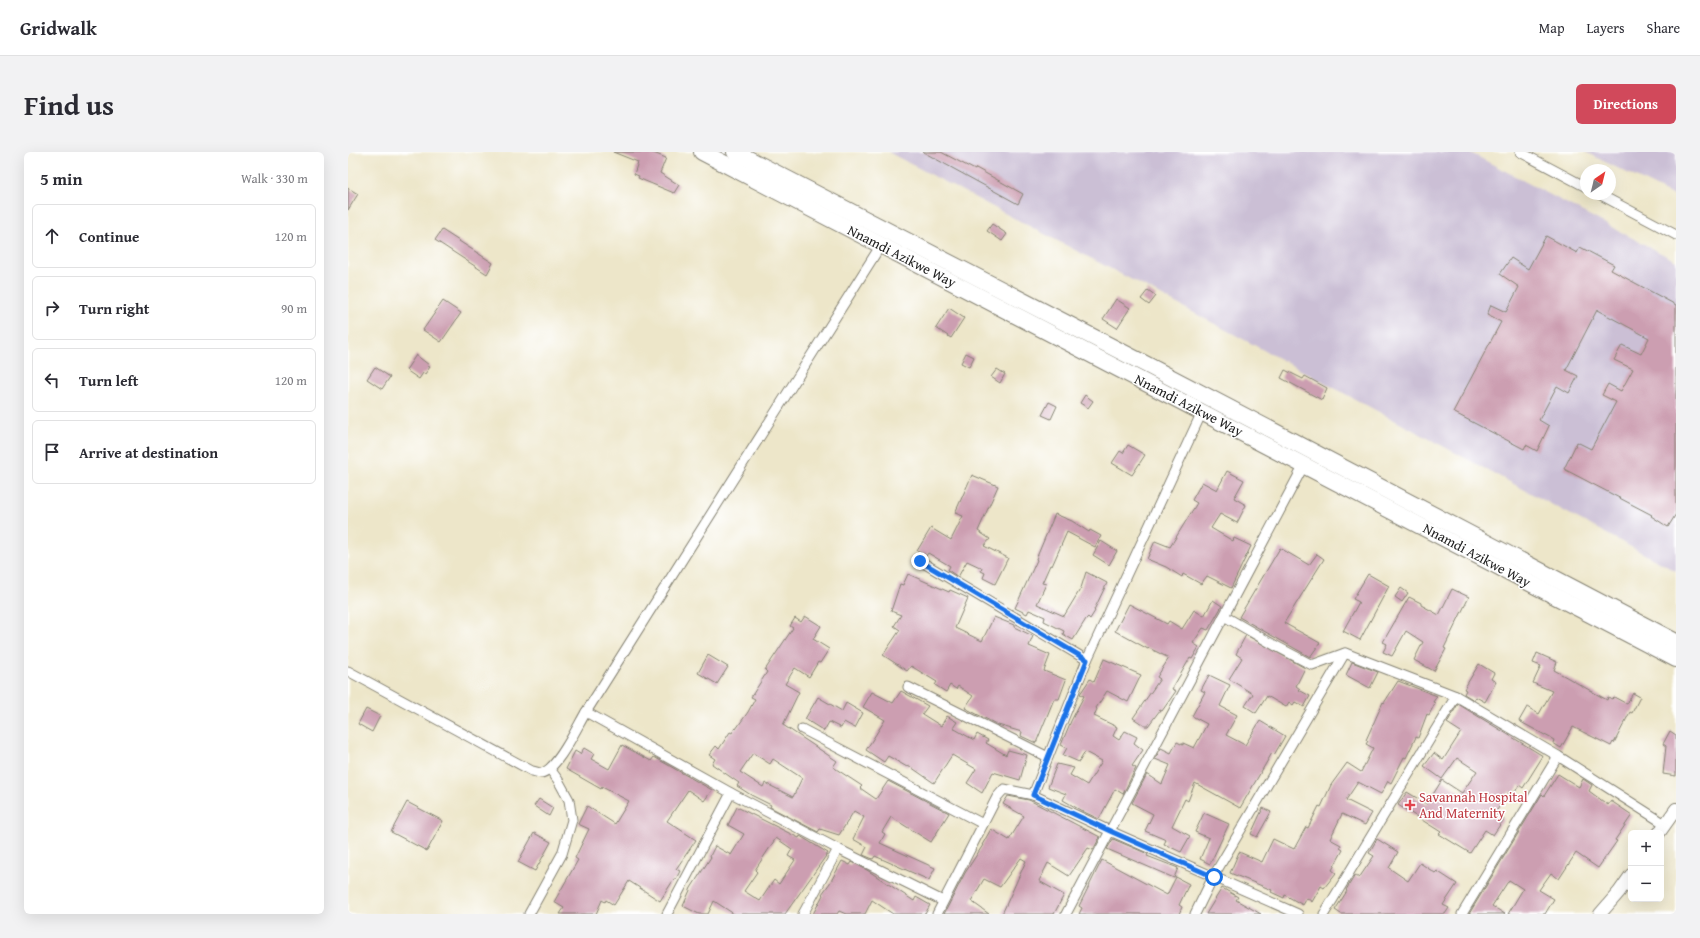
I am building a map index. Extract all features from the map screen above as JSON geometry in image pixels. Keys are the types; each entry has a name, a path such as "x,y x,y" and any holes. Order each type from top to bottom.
{"highway":[{"name":"Nnamdi Azikwe Way","path":"702,152 1676,659"},
{"name":"Nnamdi Azikwe Way","path":"735,152 1149,366 1676,642"}],"street":[{"path":"1520,152 1580,184"},
{"path":"1610,200 1676,235"},
{"path":"348,670 532,771 541,773 550,768 560,756 586,712 881,245"},
{"path":"1033,795 1087,660 1202,412"},
{"path":"1066,914 1304,465"},
{"path":"920,561 1087,660"},
{"path":"1224,616 1312,665 1345,653 1456,696 1558,756 1662,829 1676,809"},
{"path":"1196,914 1214,877 1345,653"},
{"path":"908,687 1048,757"},
{"path":"1324,914 1456,696"},
{"path":"586,712 731,793 838,849 944,901"},
{"path":"802,729 983,824"},
{"path":"1462,914 1558,756"},
{"path":"529,914 562,854 572,820 569,800 550,768"},
{"path":"937,914 1001,792 1010,789 1033,795 1110,831 1298,914"},
{"path":"667,914 731,793"},
{"path":"803,914 838,849"},
{"path":"1600,914 1628,879"}],"shaded area":[{"path":"888,152 1469,152 1676,261 1676,571 1155,292"},
{"path":"1585,152 1676,152 1676,197 1616,167 1616,164 1609,164"}],"building":[{"path":"613,152 651,152 666,158 660,173 679,185 674,193 638,178 639,176 634,174 638,162"},
{"path":"923,152 941,152 975,170 976,168 1023,194 1018,204"},
{"path":"348,188 358,194 348,210"},
{"path":"992,224 1007,234 1002,241 987,231"},
{"path":"442,230 493,263 487,274 435,240"},
{"path":"1546,236 1577,253 1580,247 1614,265 1611,270 1676,305 1676,514 1668,527 1651,516 1652,515 1564,469 1577,442 1591,449 1616,402 1602,395 1608,384 1621,391 1633,369 1614,360 1622,345 1641,354 1649,338 1597,310 1566,370 1578,376 1569,393 1557,386 1539,420 1549,426 1537,451 1526,445 1524,449 1453,412 1501,322 1487,315 1491,305 1506,312 1519,287 1500,274 1511,258 1528,269"},
{"path":"1148,290 1156,296 1149,305 1141,299"},
{"path":"1116,299 1130,308 1117,328 1103,319"},
{"path":"443,301 461,313 441,342 423,330"},
{"path":"949,308 964,318 951,338 936,328"},
{"path":"966,353 974,357 969,367 961,363"},
{"path":"416,355 430,367 419,379 406,370"},
{"path":"375,367 390,377 382,389 367,379"},
{"path":"997,369 1005,374 1000,383 991,377"},
{"path":"1285,370 1303,379 1305,376 1327,388 1322,400 1281,378"},
{"path":"1085,395 1093,401 1088,408 1080,403"},
{"path":"1049,402 1057,406 1051,419 1042,415"},
{"path":"1128,445 1145,455 1132,475 1112,463 1120,451 1123,453"},
{"path":"1227,471 1244,480 1234,498 1246,505 1237,523 1220,514 1211,528 1233,541 1234,538 1251,546 1231,588 1207,576 1201,584 1183,574 1182,577 1166,567 1147,559 1155,541 1170,547 1197,503 1192,500 1202,482 1217,490"},
{"path":"972,475 998,486 978,531 990,539 984,546 1008,558 995,584 983,578 985,573 981,571 982,568 967,561 958,577 948,570 950,566 928,553 926,556 917,551 931,528 951,540 963,516 955,513"},
{"path":"1055,514 1072,521 1089,532 1090,530 1101,536 1095,547 1067,532 1052,566 1050,565 1042,583 1046,584 1037,604 1064,616 1081,588 1086,572 1107,583 1094,610 1095,611 1090,619 1088,617 1086,619 1073,640 1063,634 1064,631 1044,621 1045,617 1029,610 1027,614 1015,608 1037,560 1036,559"},
{"path":"1101,541 1117,551 1109,565 1093,555"},
{"path":"1280,548 1309,565 1317,554 1324,559 1284,623 1320,643 1310,657 1239,617"},
{"path":"908,574 949,592 950,590 968,598 955,628 982,641 994,617 1014,625 1014,627 1033,636 1029,646 1050,655 1044,671 1066,680 1059,699 1054,699 1036,743 1021,736 1022,732 998,725 965,708 973,696 958,686 956,689 950,685 946,692 935,685 937,682 911,666 907,671 883,655 900,630 894,626 901,615 891,611 900,584 903,585"},
{"path":"1368,574 1389,586 1360,640 1343,631 1359,602 1353,599"},
{"path":"1401,588 1408,593 1402,602 1395,597"},
{"path":"1452,589 1469,597 1444,648 1446,649 1434,671 1414,660 1423,642 1406,631 1392,656 1383,652 1387,644 1383,642 1409,597 1439,615"},
{"path":"1213,600 1222,606 1208,630 1203,628 1193,643 1199,647 1192,659 1190,658 1172,689 1176,691 1162,711 1160,710 1148,726 1145,726 1133,718 1160,679 1157,677 1169,658 1149,648 1148,649 1115,631 1129,604 1167,624 1169,621 1182,629 1194,610 1204,616"},
{"path":"805,616 821,626 813,639 829,649 820,663 818,662 809,677 795,668 785,684 799,692 783,725 837,761 833,767 862,786 860,788 876,799 888,781 949,813 931,842 891,817 882,832 885,834 880,843 935,868 929,880 875,856 873,859 863,855 867,847 853,839 864,817 854,811 839,835 820,829 818,832 770,807 771,805 751,795 737,786 739,783 712,764 715,759 709,755 716,746 719,749 730,732 732,733 735,728 736,729 748,712 755,699 751,697 767,672 765,670 793,628 790,626 795,618 801,622","holes":["753,753 770,764 773,759 802,778 793,797 765,783 763,787 740,772"]},
{"path":"1246,635 1305,668 1296,686 1300,689 1299,690 1310,696 1304,707 1295,702 1293,705 1289,702 1286,707 1267,696 1256,713 1245,706 1253,694 1229,679 1242,658 1236,654"},
{"path":"1537,653 1557,662 1554,670 1607,700 1608,697 1612,699 1614,697 1627,704 1633,693 1640,697 1632,713 1630,712 1611,746 1573,727 1561,748 1553,743 1554,740 1519,721 1527,707 1539,714 1552,691 1533,683 1541,666 1533,663"},
{"path":"708,655 728,667 717,684 698,673"},
{"path":"1104,659 1141,675 1128,702 1107,691 1096,708 1097,709 1094,716 1117,727 1113,736 1119,740 1125,731 1137,737 1134,743 1143,750 1132,766 1136,768 1123,794 1115,789 1099,819 1063,800 1066,794 1048,787 1057,764 1074,768 1070,775 1087,785 1102,761 1085,752 1079,762 1063,755 1067,748 1061,745 1084,696 1080,694 1090,679 1094,682"},
{"path":"1352,662 1378,672 1370,688 1346,675"},
{"path":"1479,664 1494,673 1491,679 1496,682 1485,702 1476,697 1474,700 1464,694 1466,690 1464,689"},
{"path":"1209,675 1230,685 1220,706 1237,715 1226,735 1245,745 1260,721 1285,736 1274,755 1272,753 1240,808 1195,783 1188,801 1185,799 1172,826 1190,836 1181,852 1164,844 1166,840 1145,831 1153,814 1132,803 1147,774 1162,784 1170,765 1155,759 1161,748 1171,753 1177,742 1194,748 1207,724 1192,716 1205,692 1201,690"},
{"path":"1398,681 1437,696 1433,702 1435,703 1429,715 1427,714 1418,738 1416,737 1406,758 1404,757 1391,783 1388,781 1381,794 1358,782 1346,800 1372,813 1365,825 1342,814 1330,839 1341,845 1340,848 1343,850 1332,870 1336,873 1324,888 1321,886 1312,902 1307,898 1303,905 1285,895 1284,898 1271,892 1272,890 1230,873 1239,852 1262,862 1273,839 1294,849 1306,827 1308,828 1319,806 1321,807 1331,785 1347,763 1361,772 1373,748 1366,744 1368,741 1366,740 1383,702 1384,703"},
{"path":"901,691 928,706 922,714 941,726 947,716 957,722 953,728 974,740 977,734 988,740 986,743 1006,755 1008,750 1027,755 1020,780 993,772 982,793 967,783 976,769 952,755 934,783 908,765 907,767 888,756 884,762 866,750 885,720 863,707 872,692 893,703"},
{"path":"818,697 842,711 846,703 863,713 855,728 844,722 841,728 829,722 824,731 805,719"},
{"path":"1458,704 1543,756 1523,788 1519,785 1514,794 1510,791 1495,813 1504,819 1493,835 1485,830 1470,853 1439,834 1441,832 1398,805 1407,792 1427,804 1442,780 1462,793 1477,771 1457,758 1442,779 1424,766 1434,753 1443,760 1461,732 1447,723"},
{"path":"366,709 380,716 372,732 358,724"},
{"path":"1670,731 1676,735 1676,776 1663,774 1666,746 1663,744"},
{"path":"622,745 651,761 654,757 712,790 704,801 688,790 667,821 696,840 676,869 680,871 676,879 674,879 660,901 629,881 614,905 606,900 605,902 602,900 596,914 560,914 564,908 554,902 578,860 575,858 589,829 578,824 587,806 615,824 629,801 602,787 601,789 566,769 575,751 580,754 584,748 594,754 591,759 609,769"},
{"path":"1558,774 1579,787 1583,779 1592,785 1589,791 1608,805 1611,801 1632,815 1615,840 1617,841 1598,868 1576,853 1559,879 1551,873 1539,890 1554,899 1545,914 1508,914 1523,889 1509,880 1492,906 1505,914 1469,914 1542,794 1544,796"},
{"path":"1008,796 1029,800 1100,837 1093,850 1088,848 1069,876 1048,863 1039,881 1064,895 1054,914 1002,914 1026,861 1021,858 1000,887 984,879 971,901 989,914 944,914 965,873 983,845 991,829 1009,840 1024,816 1003,804"},
{"path":"539,799 553,808 549,816 534,806"},
{"path":"407,802 443,821 427,851 391,832"},
{"path":"737,807 799,838 800,836 828,853 785,914 734,914 714,901 708,914 699,914 683,906 691,888 711,857 710,856 715,846 731,855 744,834 728,825","holes":["776,838 792,849 788,856 795,860 779,884 774,880 760,901 744,891 757,872 755,870"]},
{"path":"1263,808 1271,812 1257,837 1251,834"},
{"path":"1204,813 1229,824 1210,864 1200,859 1209,838 1195,832"},
{"path":"534,833 551,842 535,871 518,862"},
{"path":"1113,839 1148,854 1147,856 1178,868 1174,878 1107,849"},
{"path":"1377,839 1398,852 1389,868 1408,881 1420,863 1435,873 1437,871 1457,884 1443,905 1449,908 1445,914 1341,914 1335,910 1355,875 1359,878 1374,856 1369,853"},
{"path":"1102,860 1167,895 1176,877 1189,884 1179,905 1182,907 1179,914 1079,914 1082,908 1079,906"},
{"path":"842,861 850,865 852,862 867,870 914,901 916,897 930,905 925,914 893,914 872,900 865,914 846,914 839,911 837,914 813,914 823,895 822,894"},
{"path":"1222,888 1238,897 1236,900 1261,914 1206,914"}],"place":[{"name":"Savannah Hospital And Maternity","path":"1410,805"}],"route":[{"path":"920,561 1087,660 1033,795 1214,877"}]}
